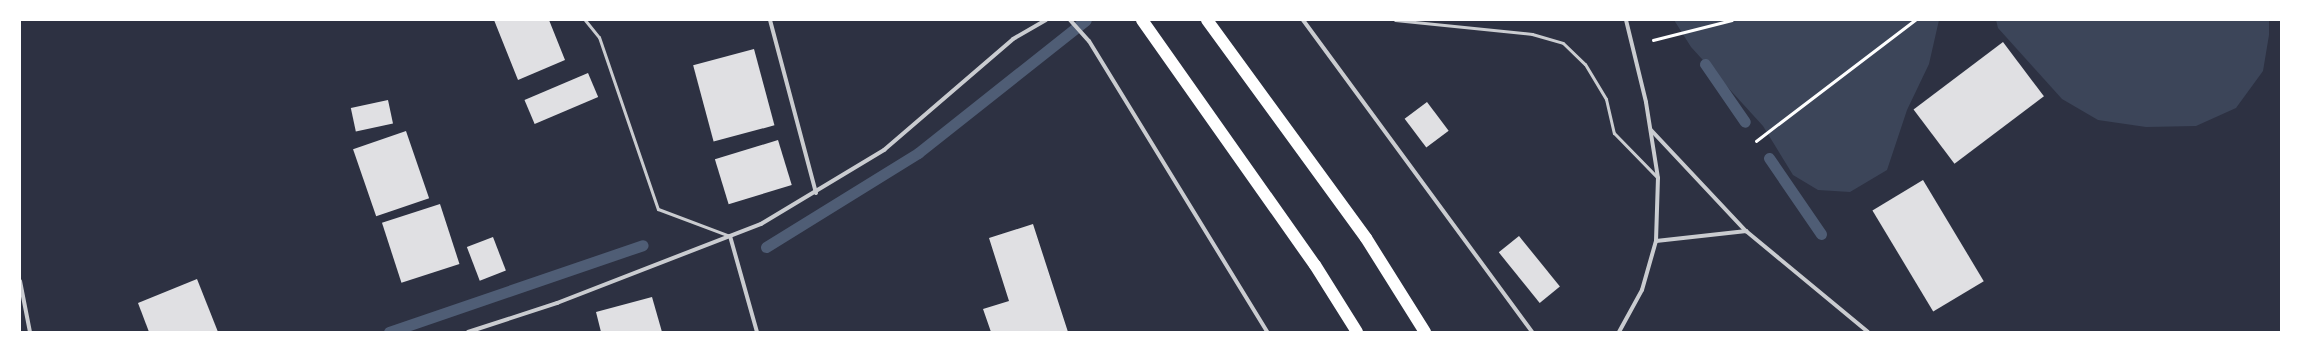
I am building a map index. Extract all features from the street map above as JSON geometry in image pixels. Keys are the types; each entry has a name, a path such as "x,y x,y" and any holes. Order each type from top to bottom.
{"highway":[{"path":"1142,20 1315,265 1357,332"},
{"path":"1207,20 1366,238 1425,332"}],"street":[{"path":"770,20 816,193"},
{"path":"468,332 557,303 761,224 816,193 884,150 1013,39 1046,20"},
{"path":"1070,20 1089,41 1268,332"},
{"path":"1302,20 1532,332"},
{"path":"1619,332 1642,290 1656,241 1658,178 1633,44 1626,20"},
{"path":"1650,130 1746,231 1868,332"},
{"path":"1656,241 1746,231"},
{"path":"730,236 757,332"},
{"path":"20,281 30,332"}],"lane":[{"path":"585,20 599,37 658,210 730,236"},
{"path":"1395,20 1532,34 1563,43 1585,64 1606,99 1614,133 1658,178"}],"path":[{"path":"1633,44 1732,20"},
{"path":"1756,141 1915,20"}],"shaded area":[{"path":"1674,20 1939,20 1929,64 1907,110 1887,170 1850,192 1818,190 1793,175 1763,126 1691,47"},
{"path":"1996,20 2269,20 2269,35 2263,71 2236,108 2196,126 2146,127 2098,120 2062,99 1998,28"}],"building":[{"path":"494,20 549,20 565,60 518,80"},
{"path":"2003,42 2044,96 1954,164 1914,109"},
{"path":"754,49 774,125 714,142 693,65"},
{"path":"588,73 598,97 535,124 524,100"},
{"path":"388,100 393,123 356,131 351,108"},
{"path":"1427,102 1449,131 1426,148 1405,119"},
{"path":"406,131 429,198 376,216 353,149"},
{"path":"778,140 792,185 729,204 715,159"},
{"path":"1923,180 1984,281 1933,312 1872,210"},
{"path":"440,204 459,264 401,283 382,223"},
{"path":"1033,224 1068,332 991,332 983,309 1009,301 989,238"},
{"path":"1519,236 1560,287 1540,303 1499,252"},
{"path":"493,237 506,271 480,281 467,247"},
{"path":"197,279 218,332 149,332 138,303"},
{"path":"652,297 662,332 601,332 596,312"}],"waterway":[{"path":"766,247 918,153 1086,20"},
{"path":"1705,64 1745,122"},
{"path":"1769,158 1821,234"},
{"path":"389,332 643,245"}]}
